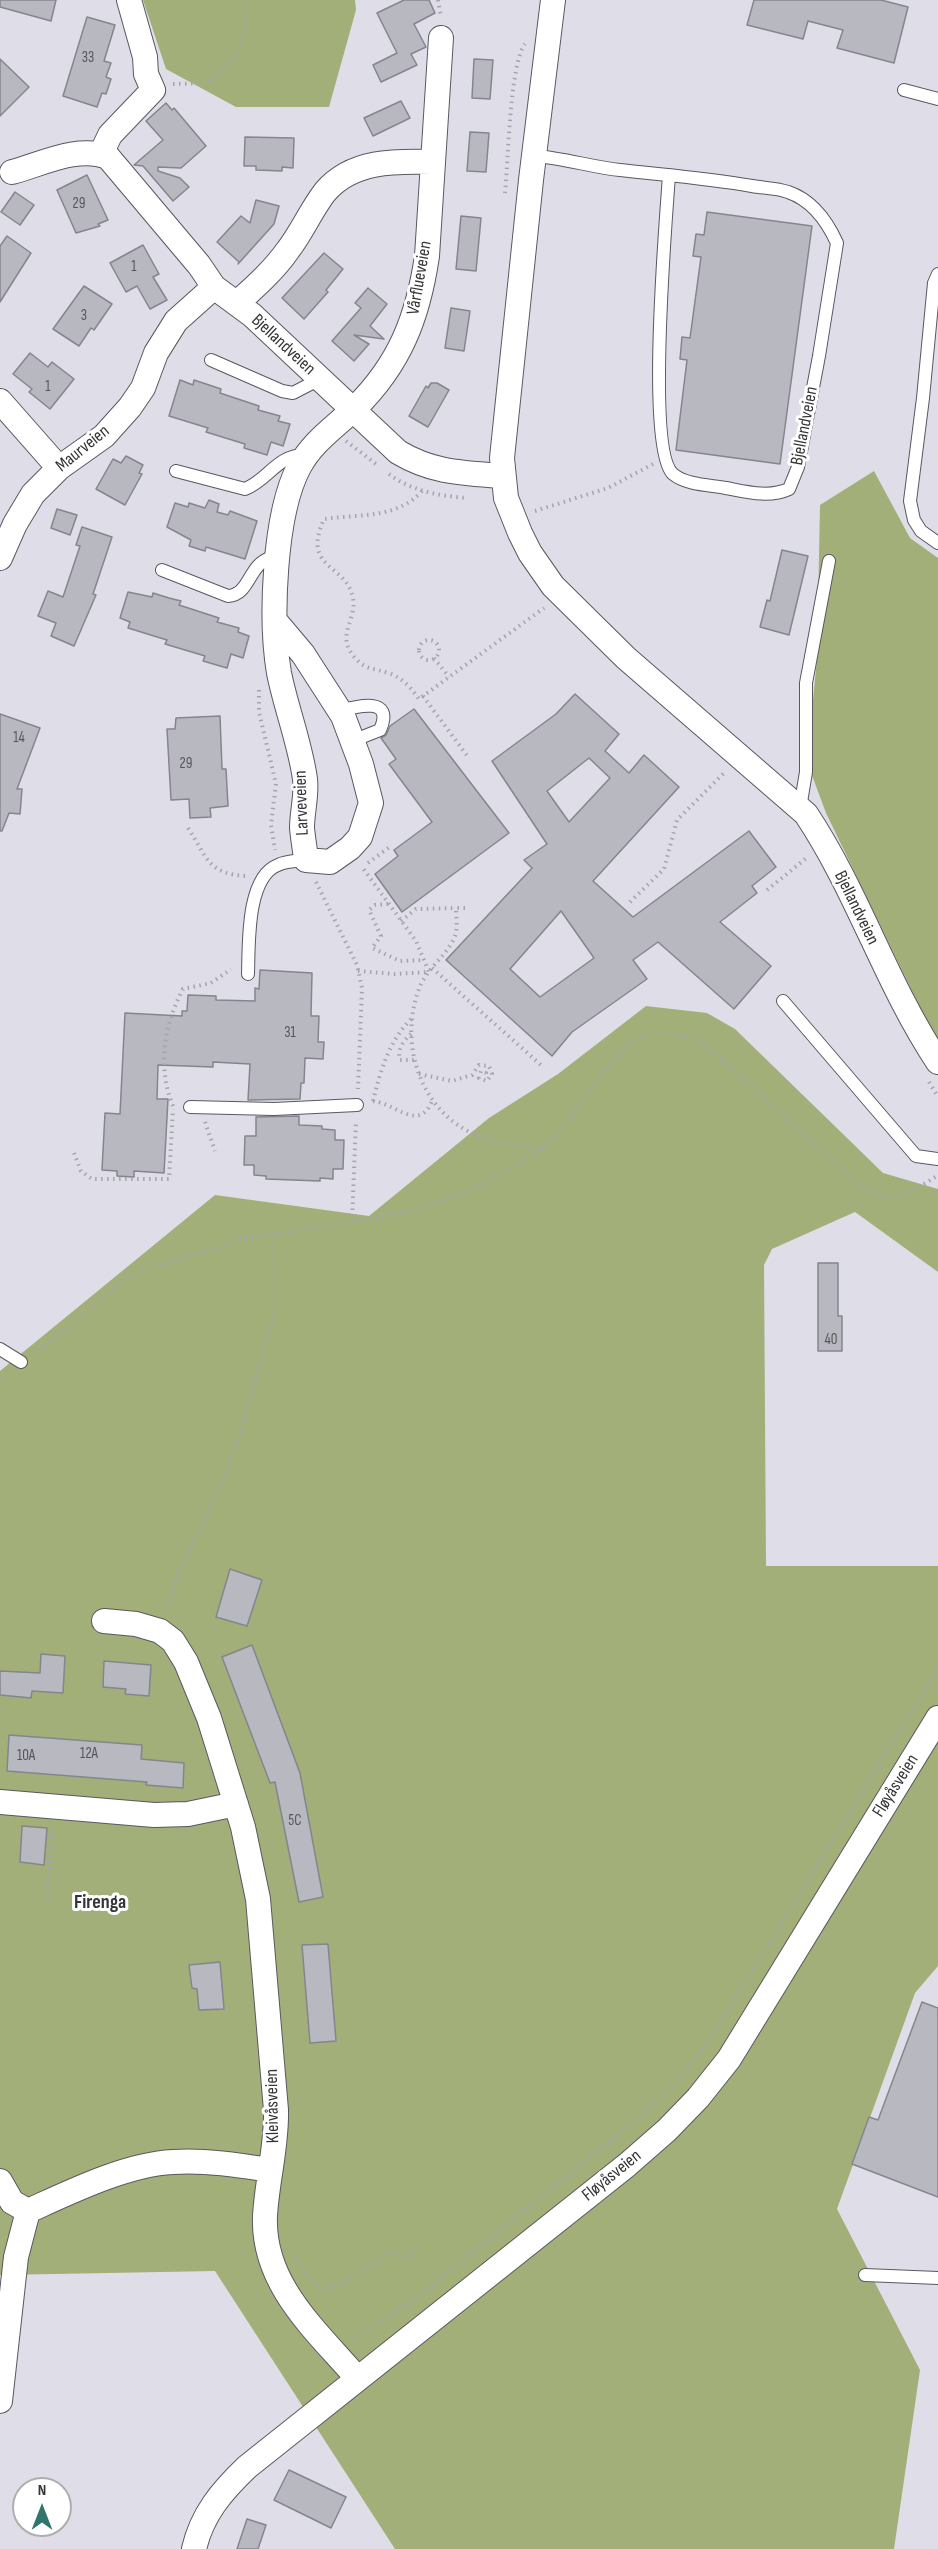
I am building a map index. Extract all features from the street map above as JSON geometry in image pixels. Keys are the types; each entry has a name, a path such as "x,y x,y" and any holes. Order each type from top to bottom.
{"street":[{"path":"12,172 83,152 101,154 110,135 153,90 146,74 145,57 129,0"},
{"name":"Bjellandveien","path":"553,0 503,447 506,498 530,553 553,586 626,658 800,808 821,837 920,1036 933,1071"},
{"name":"Vårflueveien","path":"352,411 380,380 412,324 422,288 427,256 441,38"},
{"name":"Bjellandveien","path":"101,154 108,157 129,180 199,265 214,287 237,303 398,452 416,462 448,472 503,476"},
{"path":"237,303 278,263 326,191 345,174 371,165 402,161 432,162"},
{"name":"Maurveien","path":"0,558 15,524 33,494 59,468 104,436 130,407 143,388 156,353 176,321 214,287"},
{"path":"0,401 59,468"},
{"name":"Larveveien","path":"276,622 303,654 339,711 361,764 371,803 360,837 350,848 330,862 306,860 302,827 306,796 304,777 279,670 276,622 278,554 288,493 306,455 323,435 352,411"},
{"path":"104,1621 136,1623 160,1631"},
{"name":"Kleivåsveien","path":"160,1631 173,1641 186,1662 209,1718 243,1827 258,1899 277,2131 270,2170 265,2234 276,2277 302,2315 358,2379"},
{"name":"Fløyåsveien","path":"194,2549 198,2532 209,2509 247,2467 627,2165 667,2130 698,2098 729,2059 767,2001 938,1718"},
{"path":"0,1802 154,1815 188,1814 236,1804"},
{"path":"28,2211 130,2170 171,2162 226,2162 270,2170"},
{"path":"0,2181 12,2202 28,2211"},
{"path":"0,2401 16,2257 28,2211"}],"lane":[{"path":"904,90 938,99"},
{"name":"Bjellandveien","path":"535,156 621,170 710,178 788,192 814,207 829,226 837,243 798,467 789,489 778,494 759,494 685,481 674,475 664,459"},
{"path":"664,459 658,352 669,175"},
{"path":"938,274 934,283 910,501 914,520 921,531 938,543"},
{"path":"211,360 282,392 293,393 320,379"},
{"path":"176,471 234,488 245,489 255,485 276,464 286,458 306,455"},
{"path":"162,570 228,596 235,596 241,592 256,568 278,554"},
{"path":"800,808 806,772 806,683 829,561"},
{"path":"339,711 366,703 376,707 382,713 383,722 380,730 352,741"},
{"path":"248,974 251,914 256,892 263,878 278,865 306,860"},
{"path":"783,1001 916,1156 938,1159"},
{"path":"195,1107 274,1109 357,1103"},
{"path":"0,1349 21,1362"},
{"path":"865,2275 938,2278"}],"path":[{"path":"153,90 171,84 208,83 221,74 236,56 245,32 246,0"},
{"path":"505,195 520,52"},
{"path":"514,519 608,488 638,470 664,459"},
{"path":"422,490 411,503 393,511 324,519 317,535 319,552 325,564 348,585 353,599 345,637 347,647 365,668 393,675 408,685 420,699 544,607"},
{"path":"538,599 549,613"},
{"path":"429,640 436,644 438,653 434,658 428,660 420,655 419,649 422,643 429,640"},
{"path":"434,658 449,677"},
{"path":"423,696 468,757"},
{"path":"717,767 732,780"},
{"path":"630,903 664,868 677,820 724,773"},
{"path":"188,828 215,869 230,875 263,878"},
{"path":"391,846 361,868 416,941 423,960 430,970 542,1066"},
{"path":"805,848 814,865"},
{"path":"767,890 809,856"},
{"path":"306,860 358,971 362,988 352,1222"},
{"path":"388,904 375,905 369,910 381,936 372,948 400,961 423,960"},
{"path":"456,908 456,934 422,984 412,1018 411,1034 418,1073 433,1100 456,1123 475,1134 510,1145 544,1148"},
{"path":"401,921 416,909 465,908"},
{"path":"74,1153 81,1171 92,1179 169,1179 173,1107 164,1079 166,1029 183,989 211,983 228,972 249,948"},
{"path":"358,971 394,974 430,970"},
{"path":"373,1101 380,1072 391,1045 401,1028 412,1018"},
{"path":"411,1034 401,1046 399,1057 405,1062 414,1060"},
{"path":"0,1381 21,1362 63,1332 130,1275 247,1238 352,1222 423,1208 466,1193 544,1148 564,1126 610,1063 628,1045 656,1034 678,1034 703,1043 863,1188 878,1197 892,1199 906,1194 938,1175"},
{"path":"418,1073 452,1081 472,1075 479,1065 489,1066 492,1074 487,1081 478,1078 481,1071 486,1073 484,1076"},
{"path":"933,1071 938,1097"},
{"path":"357,1103 383,1102 409,1115 420,1115 429,1109 433,1100"},
{"path":"173,1107 195,1107 215,1151"},
{"path":"160,1631 179,1572 214,1500 236,1447 258,1372 276,1308 273,1234"},
{"path":"334,2351 416,2298 565,2180 678,2081 716,2030 938,1668"},
{"path":"47,1899 53,1807"},
{"path":"292,2253 317,2284 323,2287 335,2286 348,2280 390,2253 399,2258 406,2258 418,2246"}],"green space":[{"path":"143,0 355,0 356,10 329,107 236,107 166,69"},
{"path":"874,471 910,538 938,558 938,1045 826,813 807,762 817,659 820,505"},
{"path":"646,1006 707,1013 735,1029 883,1173 938,1189 938,1272 855,1212 772,1249 764,1265 766,1566 938,1566 938,1966 915,1993 837,2209 920,2370 894,2549 395,2549 215,2271 0,2275 0,1371 215,1195 369,1216 489,1118 558,1074"}],"building":[{"path":"0,0 56,0 51,21 0,7"},
{"path":"404,0 429,0 435,13 414,24 426,47 411,54 417,65 381,82 373,65 397,53 377,13"},
{"path":"754,0 881,0 908,7 894,63 837,48 843,30 808,21 803,39 747,25"},
{"path":"87,17 115,25 104,61 111,63 106,77 111,79 106,94 102,93 97,107 63,96"},
{"path":"0,59 29,87 0,116"},
{"path":"474,59 493,60 490,99 472,98"},
{"path":"401,101 410,118 373,136 364,118"},
{"path":"166,103 172,110 174,108 206,146 181,168 158,167 158,171 180,178 189,187 173,201 143,166 134,165 163,140 146,121"},
{"path":"470,132 489,133 486,172 467,171"},
{"path":"245,137 294,138 293,168 282,167 282,171 256,170 256,166 244,166"},
{"path":"87,175 108,220 98,224 100,226 76,233 57,190"},
{"path":"15,192 34,205 20,225 1,212"},
{"path":"256,200 279,206 274,224 238,264 239,262 217,242 241,216 250,223"},
{"path":"707,212 812,226 780,464 676,450 687,360 680,359 682,337 690,338 701,257 693,256 696,234 704,235"},
{"path":"461,216 481,218 476,271 456,269"},
{"path":"7,236 31,253 0,302 0,246"},
{"path":"143,245 159,274 153,277 167,300 150,309 137,286 126,292 110,263"},
{"path":"324,253 343,269 326,290 328,292 304,319 282,298"},
{"path":"84,286 112,304 94,330 91,328 79,346 53,329"},
{"path":"368,288 387,304 370,326 384,339 354,335 369,344 354,361 332,341 361,308 355,303"},
{"path":"451,308 470,311 464,351 445,348"},
{"path":"30,353 48,367 52,362 74,379 50,409 29,392 32,389 13,374"},
{"path":"180,380 193,385 194,380 221,389 220,393 259,406 258,410 280,416 278,421 290,424 283,446 271,442 267,455 244,448 245,444 206,432 208,428 169,416"},
{"path":"431,383 437,383 449,390 428,427 409,416 426,386 428,388"},
{"path":"126,456 143,465 139,473 142,474 125,505 96,489 113,459 121,463"},
{"path":"209,500 219,504 217,512 228,515 230,511 257,521 245,559 206,547 205,551 189,546 191,540 167,527 175,503 188,507 189,503 205,508"},
{"path":"57,509 77,515 70,535 51,528"},
{"path":"82,527 112,537 93,594 96,595 74,646 51,636 56,623 38,616 48,591 63,597 80,546 76,545"},
{"path":"782,550 808,556 789,635 760,627 767,600 770,601"},
{"path":"128,592 152,597 153,593 181,601 179,605 219,618 217,622 239,628 238,632 249,636 243,658 231,654 227,668 203,661 205,656 165,644 167,640 128,628 130,622 120,618"},
{"path":"575,694 619,734 605,751 629,773 644,755 679,787 593,881 633,917 749,831 776,867 752,886 757,893 720,922 771,966 734,1009 658,942 633,960 647,979 572,1032 552,1056 446,960 532,868 524,860 547,844 492,761 556,714","holes":["589,758 610,778 569,822 547,791","561,911 594,958 540,997 510,969"]},
{"path":"414,709 509,833 402,912 375,874 398,856 394,850 432,822 389,764 396,759 381,738 386,735 390,726"},
{"path":"0,714 40,728 17,789 22,789 20,814 9,813 2,831 0,831"},
{"path":"220,716 222,769 226,769 228,806 210,808 211,817 190,818 189,799 171,800 167,729 175,729 176,718"},
{"path":"260,970 312,973 311,1016 319,1016 318,1042 324,1042 323,1059 305,1058 304,1083 301,1083 300,1099 248,1100 250,1064 213,1062 213,1067 158,1065 157,1099 168,1099 164,1173 134,1171 134,1177 117,1176 117,1171 102,1170 105,1113 120,1114 125,1013 182,1016 182,1011 187,1011 188,995 216,996 216,1000 255,1001 255,988 259,989"},
{"path":"299,1116 299,1125 322,1126 322,1129 335,1130 335,1140 344,1140 343,1169 333,1169 333,1179 320,1178 320,1181 266,1179 266,1176 254,1175 254,1165 244,1165 245,1136 256,1136 256,1117"},
{"path":"818,1263 838,1263 838,1316 842,1316 842,1351 818,1351"},
{"path":"230,1569 262,1580 247,1626 216,1617"},
{"path":"252,1645 300,1773 323,1897 299,1902 275,1782 270,1783 222,1657"},
{"path":"41,1654 65,1656 63,1693 32,1691 31,1698 0,1695 0,1671 40,1673"},
{"path":"104,1661 151,1665 149,1696 125,1694 126,1689 103,1687"},
{"path":"9,1735 142,1745 141,1759 184,1763 183,1788 146,1785 147,1782 7,1771"},
{"path":"22,1826 47,1828 44,1865 20,1862"},
{"path":"328,1944 336,2041 310,2043 302,1945"},
{"path":"220,1962 224,2009 199,2010 197,1989 192,1988 189,1965"},
{"path":"922,2002 938,2008 938,2197 852,2164 869,2117 878,2120"},
{"path":"289,2470 346,2497 331,2528 274,2500"},
{"path":"247,2519 266,2525 258,2549 237,2549"}],"district":[{"name":"Firenga","path":"100,1903"}]}
